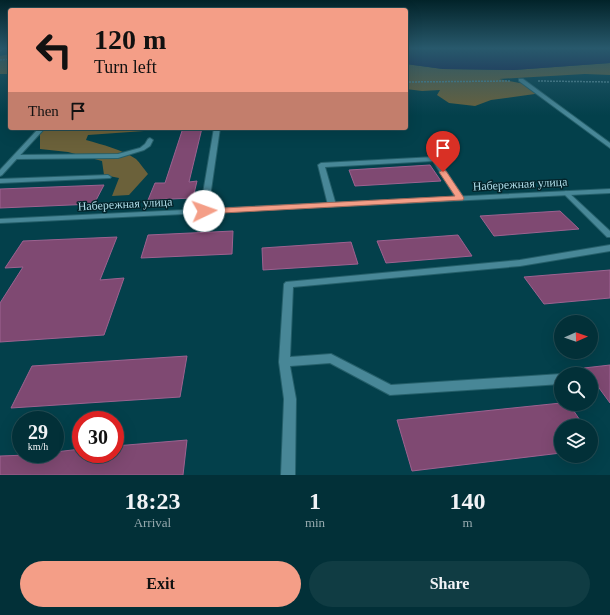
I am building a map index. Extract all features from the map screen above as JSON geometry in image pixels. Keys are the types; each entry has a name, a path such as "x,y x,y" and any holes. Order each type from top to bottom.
{"street":[{"path":"521,80 610,146"},
{"path":"0,174 40,130"},
{"path":"204,211 217,130"},
{"path":"16,157 118,156 142,149 148,145 150,140"},
{"path":"332,205 321,165 434,159 460,198"},
{"path":"0,181 108,177"},
{"name":"Набережная улица","path":"0,221 610,191"},
{"path":"566,193 610,235"},
{"path":"288,475 290,399 284,362 290,284 520,263 610,248"},
{"path":"284,362 331,358 390,390 554,379"}],"path":[{"path":"408,82 521,80 610,82"}],"shaded area":[{"path":"0,70 8,70 8,74 0,74"},
{"path":"408,70 610,70 610,75 585,74 499,79 530,85 542,93 491,100 475,106 449,103 437,95 440,90 422,91 408,89"},
{"path":"40,130 145,130 88,135 86,140 112,148 136,159 148,174 129,195 112,196 119,178 104,175 102,161 68,152 40,149"}],"building":[{"path":"182,130 202,130 189,182 197,181 193,198 148,200 155,183 165,183"},
{"path":"430,165 441,181 355,186 349,170"},
{"path":"104,185 94,204 0,208 0,189"},
{"path":"560,211 579,229 494,236 480,216"},
{"path":"233,231 232,254 141,258 148,235"},
{"path":"458,235 472,256 386,263 377,241"},
{"path":"117,237 100,280 124,278 104,335 0,342 0,303 23,267 5,268 23,241"},
{"path":"351,242 358,264 263,270 262,248"},
{"path":"610,270 610,298 544,304 524,277"},
{"path":"187,356 180,397 11,408 32,366"},
{"path":"610,365 610,403 598,387 598,367 593,367"},
{"path":"554,404 554,411 574,411 579,419 554,419 554,454 412,471 397,420"},
{"path":"187,440 183,475 0,475 0,456 12,456 12,463 64,463 64,451 72,450 72,463 124,463 124,445"}],"route":[{"path":"204,211 460,198 443,172"}]}
